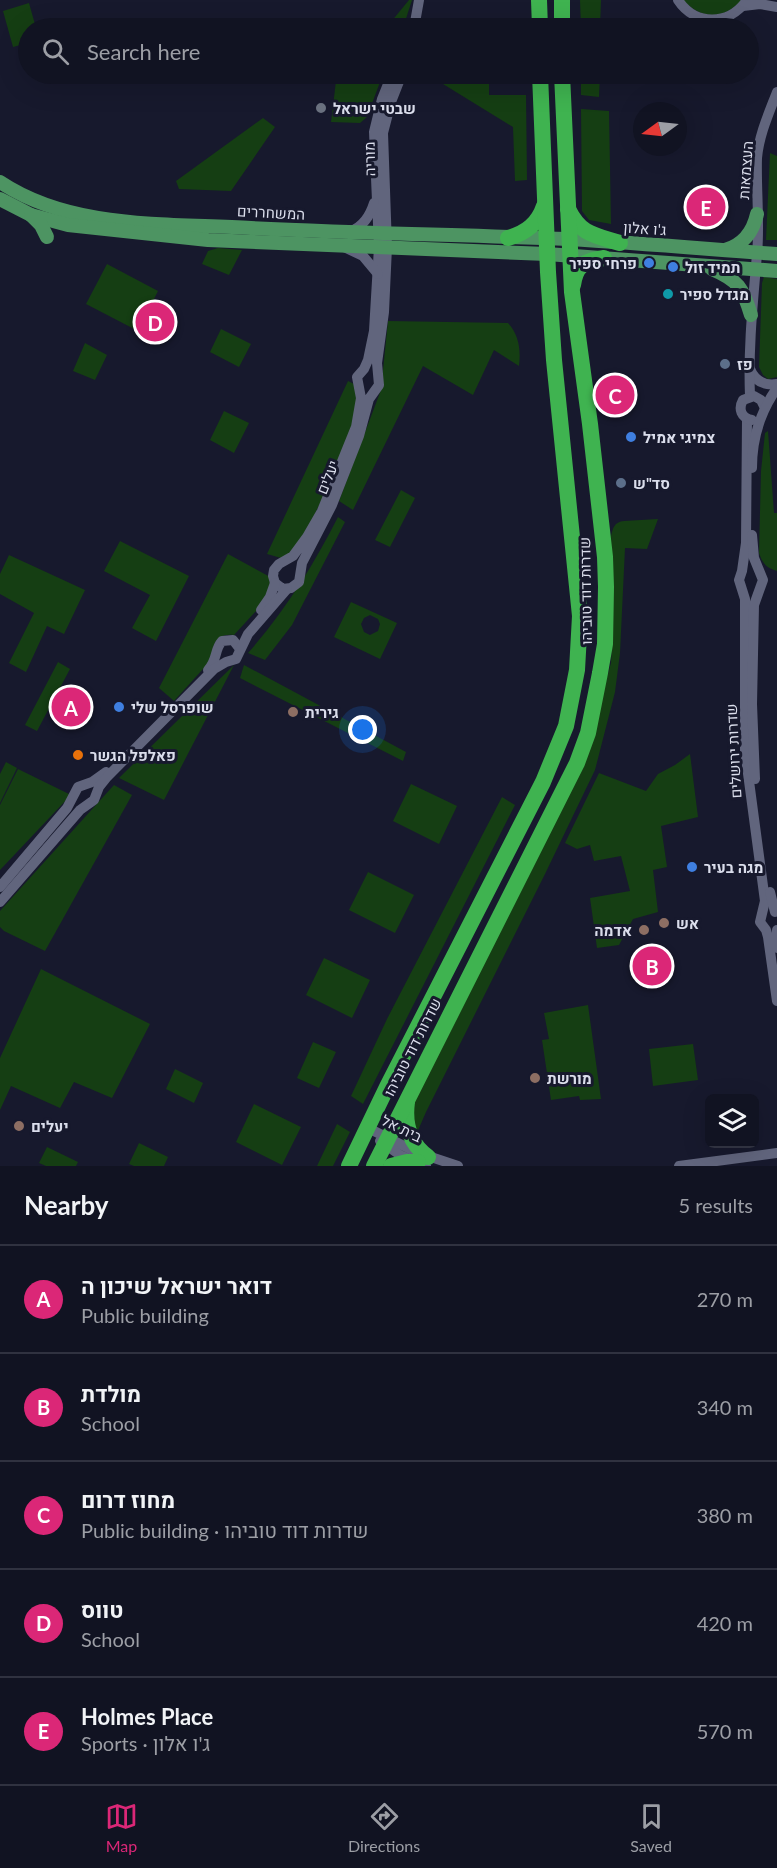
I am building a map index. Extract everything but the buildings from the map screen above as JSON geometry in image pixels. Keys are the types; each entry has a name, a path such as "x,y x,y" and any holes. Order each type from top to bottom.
{"highway":[{"path":"539,0 540,18"},
{"path":"562,0 562,18"},
{"name":"שדרות דוד טוביהו","path":"349,1166 543,782 566,726 579,656 580,616 554,360 540,84"},
{"name":"שדרות דוד טוביהו","path":"374,1166 577,763 588,733 600,673 606,616 605,557 572,292 562,84"},
{"path":"508,238 530,228 541,214 545,202"},
{"path":"568,208 579,227 594,235 620,243"},
{"path":"572,292 574,275 578,268 590,260 604,258"},
{"path":"391,1166 407,1162 424,1162 406,1121 409,1094"}],"main road":[{"name":"המשחררים","path":"0,182 37,202 57,209 126,221 346,233 383,240 547,246"},
{"name":"המשחררים","path":"0,199 31,215 51,221 86,228 197,239 337,245 383,240 508,238 547,246"},
{"path":"724,250 734,248 746,238 754,227 757,214"},
{"path":"31,215 41,225 47,237"},
{"name":"ג'ו אלון","path":"569,248 620,243 777,254"},
{"name":"ג'ו אלון","path":"547,246 569,248 604,258 777,271"},
{"path":"702,265 731,278 740,286 751,315"}],"street":[{"path":"415,18 419,0"},
{"path":"678,0 683,8 705,18"},
{"path":"719,18 730,15 745,3 777,8"},
{"name":"מוריה","path":"383,240 376,197 374,132 388,84"},
{"name":"מוריה","path":"383,240 383,133 398,84"},
{"name":"העצמאות","path":"757,253 757,156 765,122 777,92"},
{"path":"346,233 359,228 367,220 376,197"},
{"path":"383,240 384,312 377,363 380,381 374,390 366,392 360,388 357,377 364,369 370,354 383,240"},
{"path":"337,245 363,256 378,274"},
{"path":"750,396 751,315 757,253"},
{"path":"747,419 746,543 739,580 742,587 748,591 758,589 763,580 753,545 752,482 755,437 764,406 777,386 764,384 757,380 749,366"},
{"path":"364,369 372,369 378,374"},
{"name":"יעלים","path":"286,562 299,549 322,511 356,427 360,388"},
{"name":"יעלים","path":"300,572 336,495 374,390"},
{"path":"750,396 760,400 764,406"},
{"path":"750,396 743,400 740,406 742,415 747,419 759,418"},
{"path":"0,886 68,808 78,787 104,773 211,666 222,658 236,659 248,634 288,589 298,584 300,572 296,565 286,562 279,564 273,576 280,588 288,589"},
{"path":"742,571 751,567 758,569"},
{"path":"0,902 80,810 94,800 107,777 214,669 222,658 219,644 243,630 264,606 275,583"},
{"name":"שדרות ירושלים","path":"742,587 745,599 745,751 765,901 760,922 773,929"},
{"name":"שדרות ירושלים","path":"758,589 753,618 754,777 771,902 776,913"},
{"path":"231,639 240,649"},
{"path":"87,784 96,794"},
{"path":"76,795 79,802 88,804"},
{"path":"763,913 769,910 776,913"},
{"path":"773,929 777,948"},
{"path":"773,929 777,1001"},
{"name":"בית אל","path":"368,1128 386,1142 424,1162 458,1166"},
{"path":"679,1166 777,1154"},
{"path":"727,1166 777,1161"}],"green space":[{"path":"409,0 412,0 406,18 394,18"},
{"path":"580,0 601,0 600,18 581,18"},
{"path":"683,0 742,0 735,7 713,15 690,7"},
{"path":"29,3 33,18 18,18 18,46 13,47 3,11"},
{"path":"336,84 379,84 367,117 360,123 331,122"},
{"path":"443,84 489,84 489,95 526,95 527,180 515,181 513,127"},
{"path":"581,84 600,84 599,97 581,95"},
{"path":"581,109 609,111 611,224 589,220 582,211"},
{"path":"263,118 275,127 231,191 179,189 176,181"},
{"path":"770,153 777,156 777,240 766,240"},
{"path":"218,248 242,250 229,275 202,264 208,251"},
{"path":"107,264 158,291 138,331 86,304"},
{"path":"764,277 777,279 777,377 768,379 759,367"},
{"path":"388,321 508,323 518,343 519,366 494,350 473,395 423,366 353,510 339,501 381,390"},
{"path":"221,329 251,344 239,367 210,352"},
{"path":"85,343 107,355 95,380 73,371"},
{"path":"348,381 362,388 355,419 323,497 299,547 281,558 267,554"},
{"path":"224,411 249,423 234,453 210,440"},
{"path":"768,431 774,513 777,513 777,571 765,565 759,553 761,471 765,433"},
{"path":"401,490 415,498 390,547 375,540"},
{"path":"338,517 345,522 292,625 265,660 248,653 298,588"},
{"path":"658,519 647,549 625,548 620,653 615,692 595,770 416,1135 413,1109 416,1097 599,707 611,663 613,626 611,536 613,528 621,522"},
{"path":"120,541 189,576 156,641 132,628 150,595 104,571"},
{"path":"228,554 272,578 267,599 234,635 220,637 217,640 213,648 213,658 174,701 159,688"},
{"path":"9,555 85,590 64,634 47,626 26,672 9,663 34,613 0,594 0,574"},
{"path":"351,602 397,623 380,659 334,637","holes":["370,615 378,619 380,624 378,631 370,635 364,632 361,624 364,618"]},
{"path":"58,662 70,669 37,731 25,725"},
{"path":"234,665 164,800 119,778"},
{"path":"244,665 406,752 403,761 240,678"},
{"path":"690,754 698,817 661,826 667,867 653,870 658,912 633,919 619,945 597,948 590,898 630,891 621,856 594,861 590,845 577,849 565,843 599,773 646,791 658,774"},
{"path":"6,762 17,768 0,803 0,774"},
{"path":"18,769 69,794 69,797 0,870 0,805"},
{"path":"411,784 457,806 439,844 393,821"},
{"path":"114,785 132,795 45,951 4,931 0,927 0,911"},
{"path":"502,797 515,805 363,1104 351,1096 387,1019"},
{"path":"368,872 414,895 395,933 349,910"},
{"path":"324,958 370,980 352,1018 306,995"},
{"path":"41,969 150,1024 112,1098 74,1082 60,1108 11,1086 0,1110 0,1058"},
{"path":"588,1005 601,1099 580,1100 579,1096 551,1100 542,1040 549,1039 544,1013"},
{"path":"313,1042 336,1052 319,1088 297,1078"},
{"path":"693,1044 698,1080 653,1086 649,1049"},
{"path":"175,1069 203,1083 194,1103 166,1089"},
{"path":"254,1104 301,1127 282,1165 236,1142"},
{"path":"337,1124 350,1132 333,1166 317,1166"},
{"path":"139,1143 168,1157 164,1166 129,1164"},
{"path":"47,1147 78,1162 76,1166 46,1166 39,1163"}],"place":[{"name":"שבטי ישראל","path":"321,108"},
{"name":"Holmes Place","path":"706,207"},
{"name":"פרחי ספיר","path":"649,263"},
{"name":"תמיד זול","path":"673,267"},
{"name":"מגדל ספיר","path":"668,294"},
{"name":"טווס","path":"155,322"},
{"name":"פז","path":"725,364"},
{"name":"מחוז דרום","path":"615,395"},
{"name":"צמיגי אמיל","path":"631,437"},
{"name":"סד\"ש","path":"621,483"},
{"name":"דואר ישראל שיכון ה","path":"71,707"},
{"name":"שופרסל שלי","path":"119,707"},
{"name":"גירית","path":"293,712"},
{"name":"פאלפל הגשר","path":"78,755"},
{"name":"מגה בעיר","path":"692,867"},
{"name":"אש","path":"664,923"},
{"name":"אדמה","path":"644,930"},
{"name":"מולדת","path":"652,966"},
{"name":"מורשת","path":"535,1078"},
{"name":"יעלים","path":"19,1126"}]}
